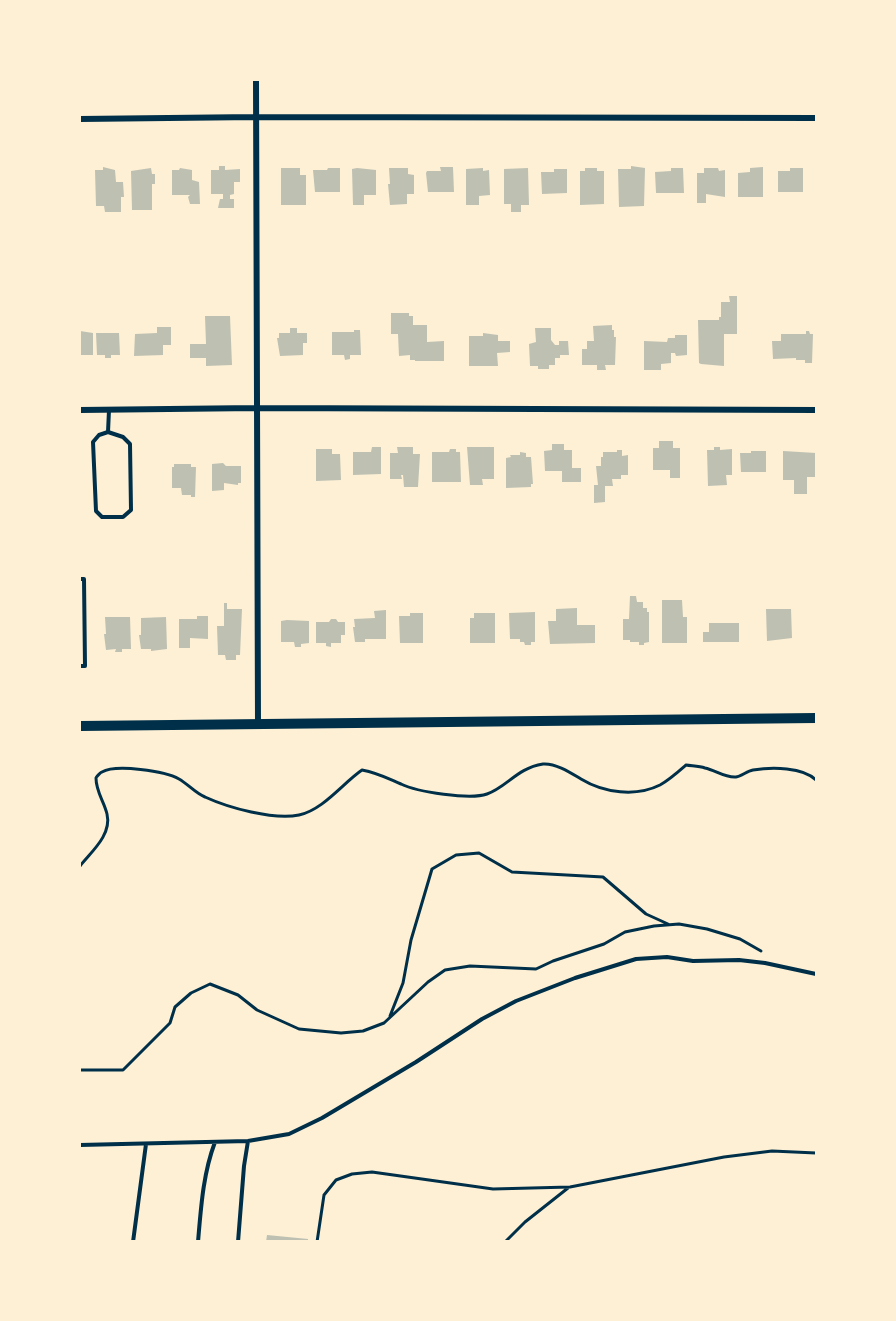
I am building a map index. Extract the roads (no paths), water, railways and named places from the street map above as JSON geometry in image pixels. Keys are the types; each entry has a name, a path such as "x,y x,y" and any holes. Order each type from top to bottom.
{"main road":[{"path":"80,726 816,718"}],"street":[{"path":"256,80 258,723"},
{"path":"80,119 816,118"},
{"path":"80,410 256,408 816,410"}],"lane":[{"path":"108,432 109,410"},
{"path":"108,432 123,437 130,444 132,510 123,517 102,517 96,511 93,442 99,435 108,432"},
{"path":"82,579 82,666"},
{"path":"80,1145 248,1141 289,1134 360,1096 482,1019 516,1001 615,964 636,959 667,957 693,961 739,960 816,974"},
{"path":"238,1242 248,1141"},
{"path":"198,1242 202,1192 208,1161 215,1142"},
{"path":"133,1242 146,1144"}]}
